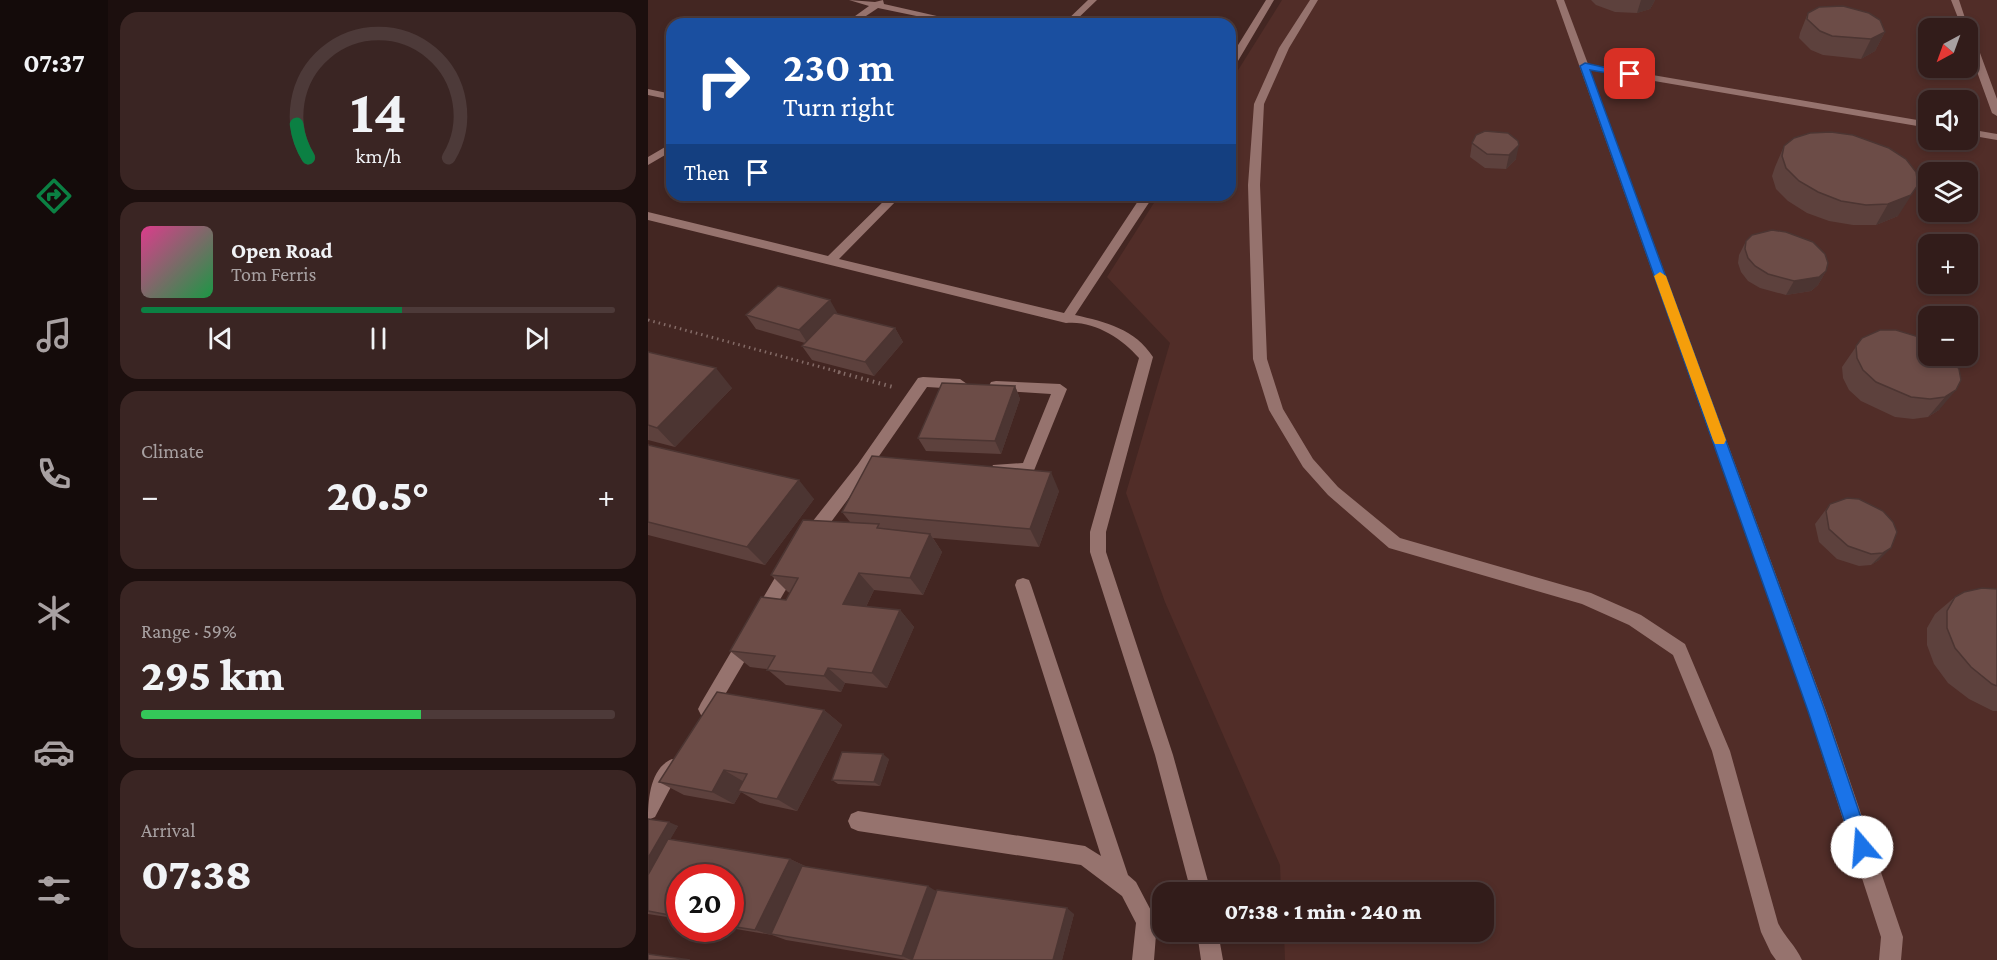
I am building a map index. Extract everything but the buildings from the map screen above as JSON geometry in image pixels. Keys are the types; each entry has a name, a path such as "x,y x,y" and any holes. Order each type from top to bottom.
{"street":[{"path":"853,0 880,2 944,18"},
{"path":"1074,18 1093,0"},
{"path":"1236,56 1270,0"},
{"path":"1314,0 1284,48 1259,104 1254,185 1260,359 1276,410 1308,463 1333,491 1395,543 1585,598 1635,620 1679,650 1721,751 1768,925 1779,946 1791,960"},
{"path":"1560,0 1821,722 1892,937 1890,960"},
{"path":"1955,0 1962,18"},
{"path":"857,18 880,2"},
{"path":"1978,61 1997,113"},
{"path":"1585,66 1918,123"},
{"path":"648,92 666,96"},
{"path":"1978,134 1997,137"},
{"path":"648,162 666,150"},
{"path":"831,260 890,201"},
{"path":"1066,319 1144,201"},
{"path":"648,216 1066,319 1105,326 1131,340 1146,357 1098,532 1098,552 1164,756 1198,882"},
{"path":"696,727 801,550 863,468 923,382 1060,389 1028,469 981,469"},
{"path":"863,468 887,468"},
{"path":"1023,585 1120,882"},
{"path":"648,810 678,758"},
{"path":"858,821 1085,856 1129,889 1147,922 1143,960"},
{"path":"1209,942 1212,960"}],"path":[{"path":"648,320 915,393"}],"shaded area":[{"path":"1282,0 1997,0 1997,960 1285,960 1284,942 1494,942 1494,882 1281,882 1280,865 1165,602 1126,493 1170,343 1107,277 1155,201 1236,201 1236,73"}],"slow traffic":[{"path":"1660,276 1719,440"}],"route":[{"path":"1630,74 1585,66 1817,711 1862,847"}]}
